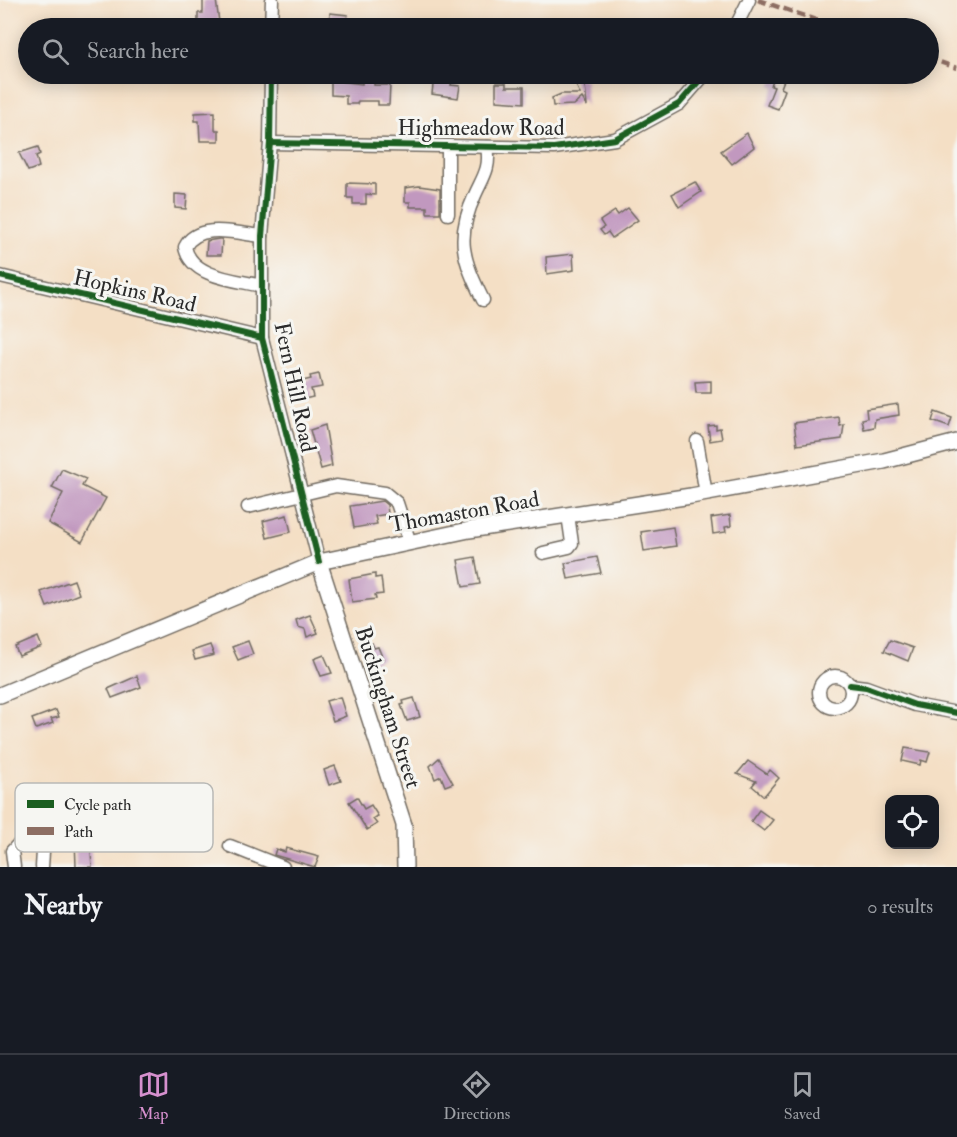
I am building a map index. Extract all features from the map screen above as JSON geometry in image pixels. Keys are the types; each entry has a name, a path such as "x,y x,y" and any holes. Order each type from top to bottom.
{"main road":[{"name":"Thomaston Road","path":"0,694 319,562 469,530 706,494 884,461 957,442"},
{"name":"Buckingham Street","path":"319,562 404,825 405,867"}],"street":[{"path":"272,0 272,18"},
{"path":"740,18 748,0"},
{"name":"Fern Hill Road","path":"271,84 270,143 262,236 262,338 319,562"},
{"name":"Highmeadow Road","path":"270,143 554,148 615,139 679,104 696,84"},
{"path":"448,146 448,214"},
{"path":"483,300 464,260 462,240 470,207 490,164 487,147"},
{"path":"262,236 210,231 196,234 185,247 186,256 202,270 262,286"},
{"name":"Hopkins Road","path":"0,276 262,338"},
{"path":"697,441 706,494"},
{"path":"248,507 302,496 336,486 385,493 396,503 408,529 410,543"},
{"path":"543,553 566,548 572,543 568,515"},
{"path":"850,685 866,687 915,705 957,712"},
{"path":"230,846 283,867"},
{"path":"42,867 43,852"}],"building":[{"path":"203,0 216,0 218,18 198,18 198,13 203,13"},
{"path":"330,13 348,15 347,18 330,18"},
{"path":"331,84 390,85 389,105 378,105 378,101 358,101 357,104 346,104 346,96 331,95"},
{"path":"433,84 460,86 458,98 432,94"},
{"path":"496,84 506,84 506,87 524,87 524,103 496,101"},
{"path":"576,84 586,84 587,106 582,98 574,105 553,106 552,98 561,94 580,94"},
{"path":"772,84 782,84 781,88 785,90 778,109 767,105 774,87"},
{"path":"215,112 215,130 219,130 219,141 200,141 199,121 195,121 195,113"},
{"path":"747,133 754,147 732,164 721,151"},
{"path":"38,147 40,154 36,156 39,167 28,171 19,153"},
{"path":"695,182 701,192 679,207 672,194"},
{"path":"347,183 375,184 375,195 366,194 366,204 353,204 353,198 347,198"},
{"path":"419,186 440,189 440,213 427,213 427,207 410,207 410,202 405,202 405,188"},
{"path":"175,194 187,195 186,209 175,208"},
{"path":"628,208 638,220 612,238 608,232 604,235 600,230 604,227 600,221 615,211 618,215"},
{"path":"222,239 221,255 206,255 207,241"},
{"path":"573,254 574,270 547,274 546,257"},
{"path":"319,374 322,387 311,389 313,397 300,400 296,386 299,382 311,379 310,376"},
{"path":"711,381 711,393 696,393 695,382"},
{"path":"898,404 899,415 875,419 874,427 864,429 862,419 867,418 866,409"},
{"path":"935,412 952,418 949,427 932,421"},
{"path":"839,417 840,426 844,425 842,439 797,445 794,423"},
{"path":"325,425 332,466 321,469 310,430"},
{"path":"716,425 716,429 720,428 722,439 710,441 708,426"},
{"path":"62,469 86,479 82,486 106,498 82,542 48,523 63,493 52,488"},
{"path":"382,501 387,505 388,514 375,516 377,524 354,528 350,506"},
{"path":"287,515 291,532 267,538 263,521"},
{"path":"730,515 731,526 725,527 726,532 713,534 711,518"},
{"path":"673,527 676,546 644,551 641,532"},
{"path":"475,557 480,584 463,587 458,560"},
{"path":"597,557 601,573 568,579 565,563"},
{"path":"375,574 375,578 381,577 383,594 375,595 376,599 352,602 349,579"},
{"path":"74,580 79,594 47,607 41,592"},
{"path":"310,615 318,633 307,637 305,629 298,627 296,620"},
{"path":"38,637 42,647 19,656 15,647"},
{"path":"890,640 913,648 908,661 884,651"},
{"path":"248,641 253,654 238,660 232,647"},
{"path":"372,643 374,648 378,647 383,659 373,663 366,653 369,652 366,646"},
{"path":"210,645 214,655 195,660 192,651"},
{"path":"324,655 332,673 321,676 314,659"},
{"path":"137,676 141,687 112,698 108,689"},
{"path":"340,697 346,716 333,721 326,701"},
{"path":"414,698 420,717 407,721 401,705 404,704 403,701"},
{"path":"56,710 59,717 51,719 53,723 36,729 32,719"},
{"path":"905,748 930,752 927,762 921,760 920,765 902,761"},
{"path":"439,758 453,783 445,786 441,776 435,779 430,766"},
{"path":"748,761 767,774 770,770 779,778 764,796 752,786 756,781 737,774"},
{"path":"335,766 341,781 329,785 324,770"},
{"path":"357,797 364,809 371,805 378,816 373,819 377,824 367,830 349,802"},
{"path":"759,810 773,820 764,831 751,821"},
{"path":"286,848 319,857 315,867 274,855 276,849 285,852"},
{"path":"75,852 91,852 92,867 76,867"}],"marked path":[{"path":"758,0 811,18"},
{"path":"939,62 957,68"}],"cycle path":[{"path":"271,84 270,143 262,236 262,338 319,562"},
{"path":"270,143 554,148 615,139 679,104 696,84"},
{"path":"0,276 262,338"},
{"path":"850,685 866,687 915,705 957,713"}]}
